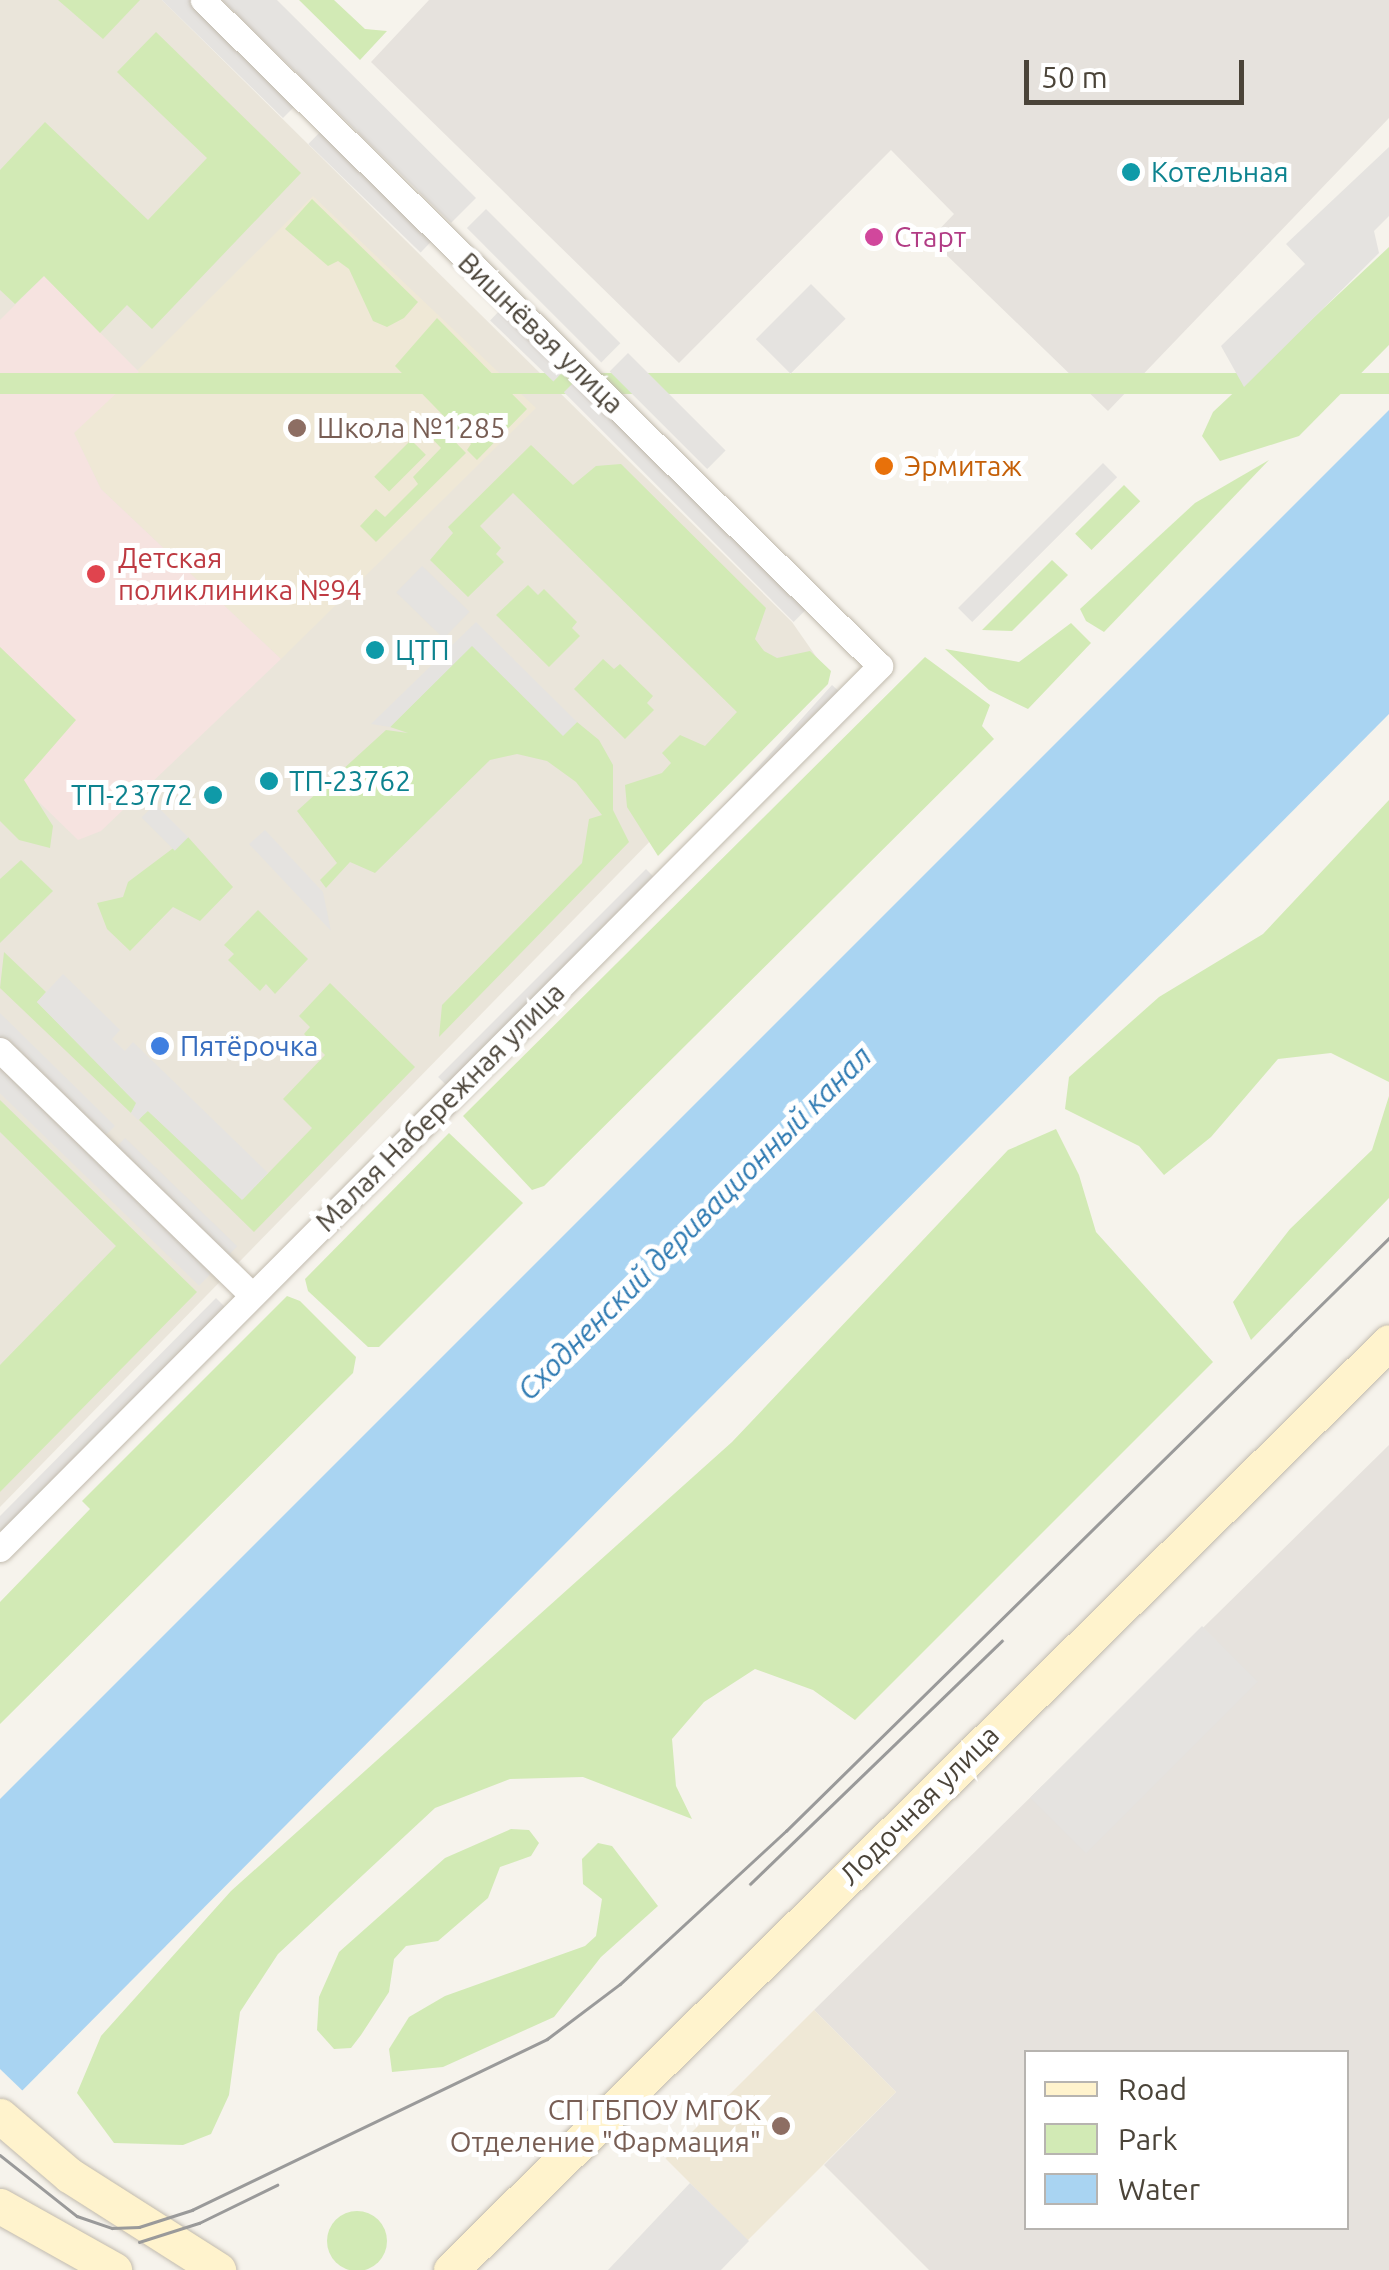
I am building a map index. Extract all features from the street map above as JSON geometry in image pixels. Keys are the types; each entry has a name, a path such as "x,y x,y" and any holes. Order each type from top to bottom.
{"street":[{"name":"Вишнёвая улица","path":"203,0 880,666"},
{"name":"Малая Набережная улица","path":"0,1549 880,666"},
{"path":"0,1050 252,1295"},
{"name":"Лодочная улица","path":"451,2270 1389,1342"},
{"path":"12,2128 218,2270"},
{"path":"11,2214 73,2270"},
{"path":"11,2214 114,2270"}],"shaded area":[{"path":"0,0 162,0 792,622 822,665 0,1507"},
{"path":"162,0 192,0 298,103 283,118"},
{"path":"222,0 277,0 476,198 451,223"},
{"path":"429,0 1389,0 1389,118 1108,411 930,239 954,214 891,150 679,363 371,62"},
{"path":"323,129 435,237 421,252 308,144"},
{"path":"1389,147 1389,216 1374,231 1379,253 1244,387 1221,346 1305,264 1286,244"},
{"name":"Школа №1285","path":"313,196 536,408 281,659 101,489 74,433"},
{"path":"486,209 620,343 601,362 467,228"},
{"name":"Детская поликлиника №94","path":"44,276 139,372 74,433 101,489 281,659 101,831 78,840 6,770 0,705 0,320"},
{"path":"811,284 846,319 790,374 756,339"},
{"path":"504,306 567,367 553,382 490,320"},
{"path":"628,353 726,451 707,469 610,371"},
{"path":"578,378 808,608 794,622 564,392"},
{"path":"1103,463 1117,477 972,622 958,608"},
{"path":"422,566 469,612 444,638 396,593"},
{"path":"476,622 577,722 563,736 472,646 390,727 371,724"},
{"path":"832,685 842,694 679,874 669,866"},
{"path":"155,804 188,837 175,851 142,817"},
{"path":"265,830 323,892 331,931 249,844"},
{"path":"646,869 656,879 448,1087 438,1077"},
{"path":"63,974 120,1030 112,1039 125,1051 133,1042 268,1173 242,1200 148,1111 138,1120 131,1113 136,1103 37,1002"},
{"path":"0,1013 115,1126 102,1139 0,1040"},
{"path":"0,1060 216,1268 199,1286 0,1093"},
{"path":"125,1138 237,1246 225,1259 113,1150"},
{"path":"216,1298 228,1310 6,1535 0,1530 0,1516"},
{"path":"1389,1445 1389,2270 929,2270 824,2165 896,2092 814,2010"},
{"path":"1202,1626 1258,1682 1086,1854 1030,1798"},
{"name":"СП ГБПОУ МГОК Отделение \"Фармация\"","path":"814,2010 896,2092 748,2241 666,2158"},
{"path":"690,2183 749,2241 721,2270 608,2270"}],"green space":[{"path":"58,0 140,0 103,39"},
{"path":"299,0 334,0 365,29 387,31 360,60"},
{"path":"156,32 301,173 152,329 127,305 100,333 44,276 15,304 0,290 0,170 45,122 148,220 207,158 117,72"},
{"path":"312,199 418,302 404,318 387,327 373,321 349,269 338,261 328,266 285,229"},
{"path":"1389,247 1389,345 1299,436 1220,461 1202,436 1213,412"},
{"path":"437,318 527,409 477,460 467,450 471,444 395,366"},
{"path":"0,373 1389,373 1389,394 0,394"},
{"path":"432,418 466,453 376,542 360,526 376,509 385,517 418,484 413,477 441,448 422,428"},
{"path":"411,440 426,455 389,492 374,477"},
{"path":"531,445 573,485 596,466 621,464 766,608 755,639 764,651 777,658 810,651 831,671 828,684 658,856 627,807 625,785 662,773 671,763 662,753 680,735 705,746 737,712 513,493 480,526 501,548 496,554 504,562 468,597 430,560 453,533 448,527"},
{"path":"1269,460 1104,632 1086,621 1080,609 1195,503"},
{"path":"1124,485 1140,501 1091,550 1075,534"},
{"path":"1052,560 1068,575 1012,631 982,630"},
{"path":"528,585 538,595 544,589 577,622 572,628 580,636 549,667 496,615"},
{"path":"1071,623 1091,643 1028,709 989,690 945,649 1019,662"},
{"path":"472,645 563,735 577,722 599,740 613,765 613,810 629,842 439,1037 442,1005 582,863 589,819 602,815 576,782 547,761 517,754 490,760 375,873 350,862 326,888 320,880 337,863 297,811 386,730 408,733 390,727"},
{"path":"0,647 76,720 24,780 53,826 50,848 19,840 0,821"},
{"path":"925,657 990,705 982,726 994,739 544,1186 532,1190 463,1116"},
{"path":"603,659 614,669 620,664 653,696 647,703 654,710 625,739 574,689"},
{"path":"1389,800 1389,1082 1331,1053 1278,1059 1211,1137 1164,1175 1139,1146 1065,1109 1069,1077 1159,997 1263,934"},
{"path":"188,837 233,887 200,921 173,907 130,951 107,929 97,903 123,897 128,882"},
{"path":"21,860 53,891 0,943 0,879"},
{"path":"258,910 308,959 275,994 266,984 260,991 228,960 234,954 224,945"},
{"path":"4,952 46,992 37,1002 137,1103 131,1113 0,988"},
{"path":"330,983 415,1067 254,1232 139,1120 147,1110 243,1199 312,1128 283,1099 325,1055 304,1034 310,1027 299,1016"},
{"path":"1389,1096 1389,1198 1251,1340 1233,1302 1290,1229 1372,1150"},
{"path":"0,1100 197,1292 0,1492 0,1365 116,1246 0,1132"},
{"path":"1056,1129 1079,1175 1096,1232 1213,1362 855,1720 813,1690 755,1669 704,1702 672,1739 676,1786 692,1819 583,1777 510,1779 435,1808 278,1954 240,2012 229,2095 211,2134 183,2145 114,2143 77,2093 101,2036 231,1891 732,1442 1008,1150"},
{"path":"449,1133 523,1203 379,1347 368,1347 308,1291 305,1279"},
{"path":"287,1296 300,1301 356,1357 353,1373 0,1724 0,1602 90,1509 82,1501"},
{"path":"511,1829 529,1830 539,1843 531,1856 500,1867 488,1898 438,1941 406,1946 394,1959 389,1992 361,2035 351,2048 334,2049 317,2030 319,1997 339,1952 445,1858"},
{"path":"598,1843 612,1846 658,1906 601,1957 554,2017 443,2067 392,2072 389,2049 409,2017 445,1996 585,1946 596,1936 602,1899 583,1884 582,1859"},
{"path":"357,2211 378,2220 387,2241 378,2262 357,2271 336,2262 327,2241 336,2220"}],"water":[{"name":"Сходненский деривационный канал","path":"1389,410 1389,714 0,2113 0,1799"}],"pier":[{"path":"0,2069 26,2094 0,2118"}],"tram line":[{"path":"0,2155 77,2216 112,2228 139,2227 192,2210 547,2039 620,1984 786,1831 1389,1238"},
{"path":"750,1884 1002,1641"},
{"path":"139,2242 199,2223 277,2185"}],"place":[{"name":"Котельная","path":"1131,172"},
{"name":"Старт","path":"874,237"},
{"name":"Школа №1285","path":"297,428"},
{"name":"Эрмитаж","path":"884,466"},
{"name":"Детская поликлиника №94","path":"96,574"},
{"name":"ЦТП","path":"375,650"},
{"name":"ТП-23762","path":"269,781"},
{"name":"ТП-23772","path":"213,795"},
{"name":"Пятёрочка","path":"160,1046"},
{"name":"СП ГБПОУ МГОК Отделение \"Фармация\"","path":"781,2126"}]}
